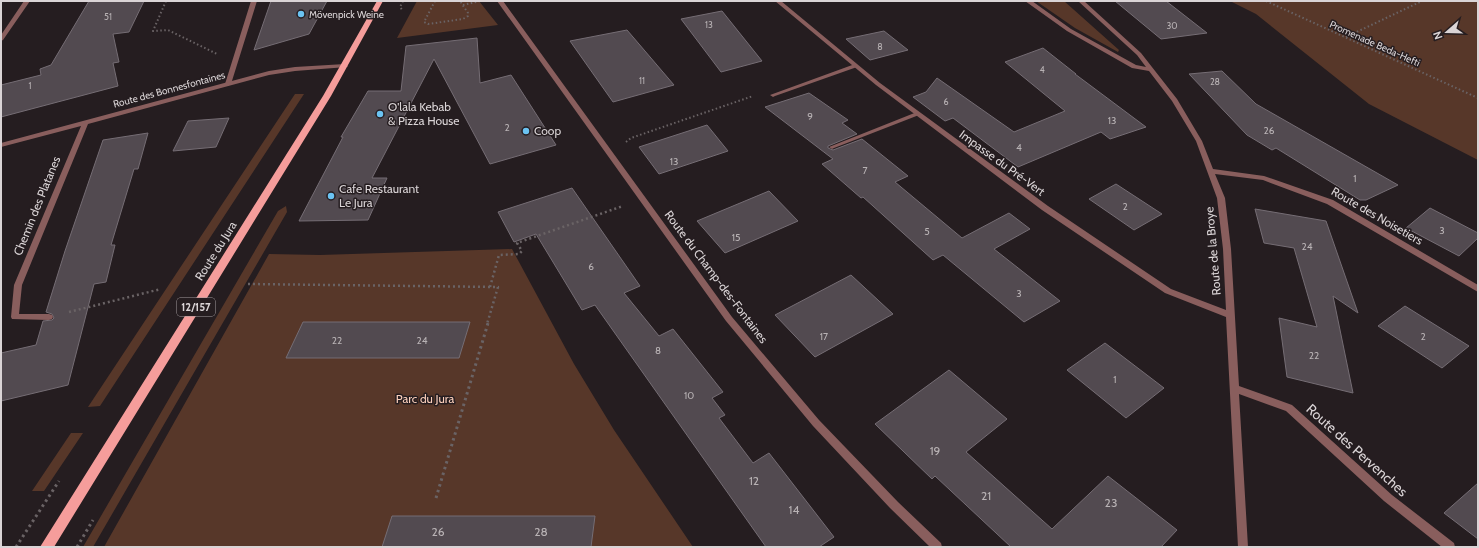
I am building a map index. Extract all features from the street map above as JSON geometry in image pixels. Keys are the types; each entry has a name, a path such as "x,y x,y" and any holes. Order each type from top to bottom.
{"main road":[{"name":"Route du Jura","path":"48,547 345,66 379,4 383,1"}],"street":[{"path":"1,38 27,1"},
{"path":"228,84 254,1"},
{"name":"Route du Champ-des-Fontaines","path":"500,1 729,319 816,423 894,505 937,547"},
{"name":"Impasse du Pré-Vert","path":"778,1 855,66 917,114 1045,208 1168,291 1230,315"},
{"path":"1028,1 1069,30 1134,67 1151,69"},
{"name":"Route de la Broye","path":"1081,1 1139,54 1175,100 1198,141 1211,171 1220,198 1228,249 1230,315 1236,389 1243,547"},
{"name":"Route des Bonnesfontaines","path":"1,145 228,84 287,70 345,66"},
{"path":"773,95 855,66"},
{"path":"832,147 917,114"},
{"name":"Chemin des Platanes","path":"49,317 15,317 18,285 84,122"},
{"name":"Route des Noisetiers","path":"1211,171 1264,178 1330,202 1478,289"},
{"name":"Route des Pervenches","path":"1236,389 1289,408 1388,498 1450,547"}],"path":[{"path":"166,1 153,31 168,30 218,54 238,53"},
{"path":"403,1 400,7 403,11"},
{"path":"435,1 424,22 428,24 462,19 468,16 468,13 460,1"},
{"path":"463,6 480,1"},
{"name":"Promenade Beda-Hefti","path":"1266,1 1478,98"},
{"path":"1345,37 1422,1"},
{"path":"606,148 769,91 773,95"},
{"path":"490,287 499,254 519,254 522,251 517,243 627,205"},
{"path":"248,284 498,287 436,498"},
{"path":"49,317 161,289"}],"green space":[{"path":"417,1 479,1 498,25 397,38"},
{"path":"1036,1 1064,1 1119,50 1118,52 1075,28"},
{"path":"1230,1 1478,1 1478,160 1369,104 1256,14"},
{"path":"295,94 304,94 100,406 88,407"},
{"path":"286,206 287,212 93,547 83,547 278,211"},
{"name":"Parc du Jura","path":"512,249 574,364 614,430 693,547 104,547 269,254 320,255"},
{"path":"71,433 83,433 44,491 32,491"}],"building":[{"path":"89,1 144,1 129,32 113,34 119,62 113,63 118,86 1,117 1,85 41,75 40,69 51,65"},
{"path":"271,1 327,1 309,34 254,50"},
{"path":"1115,1 1166,1 1207,33 1161,39"},
{"path":"722,11 762,61 721,72 681,19"},
{"path":"627,30 674,85 613,102 570,41"},
{"path":"884,31 908,50 870,60 846,39"},
{"path":"477,38 480,83 511,75 556,145 490,164 434,59 372,178 387,178 368,220 299,221 343,137 341,137 368,91 401,91 406,46"},
{"path":"1043,48 1146,127 1110,139 1101,132 1018,167 953,118 945,121 913,97 926,92 937,78 1014,132 1065,111 1005,62"},
{"path":"1222,71 1256,104 1398,185 1366,200 1360,200 1276,148 1272,150 1247,135 1189,74"},
{"path":"809,93 848,120 842,123 857,134 828,146 828,148 833,150 862,139 908,176 895,182 962,238 1009,213 1030,229 994,249 1060,301 1024,322 943,255 933,260 863,197 861,198 822,164 833,159 765,107"},
{"path":"229,118 216,147 173,151 188,121"},
{"path":"707,125 728,151 659,174 639,147"},
{"path":"148,133 138,169 134,169 111,245 115,245 106,282 94,284 68,385 1,401 1,353 36,345 43,321 52,320 54,318 52,314 46,312 103,140"},
{"path":"1116,184 1162,214 1134,230 1089,199"},
{"path":"572,188 640,286 624,293 659,336 673,329 723,392 712,398 725,415 719,418 753,463 769,453 834,537 819,547 766,547 595,305 582,310 536,234 514,242 498,212"},
{"path":"769,191 798,221 725,253 697,221"},
{"path":"1430,208 1478,233 1478,238 1459,256 1406,228"},
{"path":"1255,209 1326,221 1358,313 1333,296 1353,393 1287,377 1279,318 1317,327 1294,248 1264,243"},
{"path":"851,275 893,314 815,357 775,315"},
{"path":"1405,306 1469,346 1442,368 1378,326"},
{"path":"303,322 470,322 459,358 286,358"},
{"path":"1105,343 1164,388 1126,418 1067,370"},
{"path":"949,370 1007,419 966,452 1052,529 1108,476 1177,530 1161,547 1011,547 935,476 932,479 875,424"},
{"path":"1478,483 1478,539 1444,513"},
{"path":"392,516 595,516 591,547 382,547"}],"place":[{"name":"Mövenpick Weine","path":"301,14"},
{"name":"O'lala Kebab & Pizza House","path":"380,114"},
{"name":"Coop","path":"526,131"},
{"name":"Cafe Restaurant Le Jura","path":"331,196"}]}
